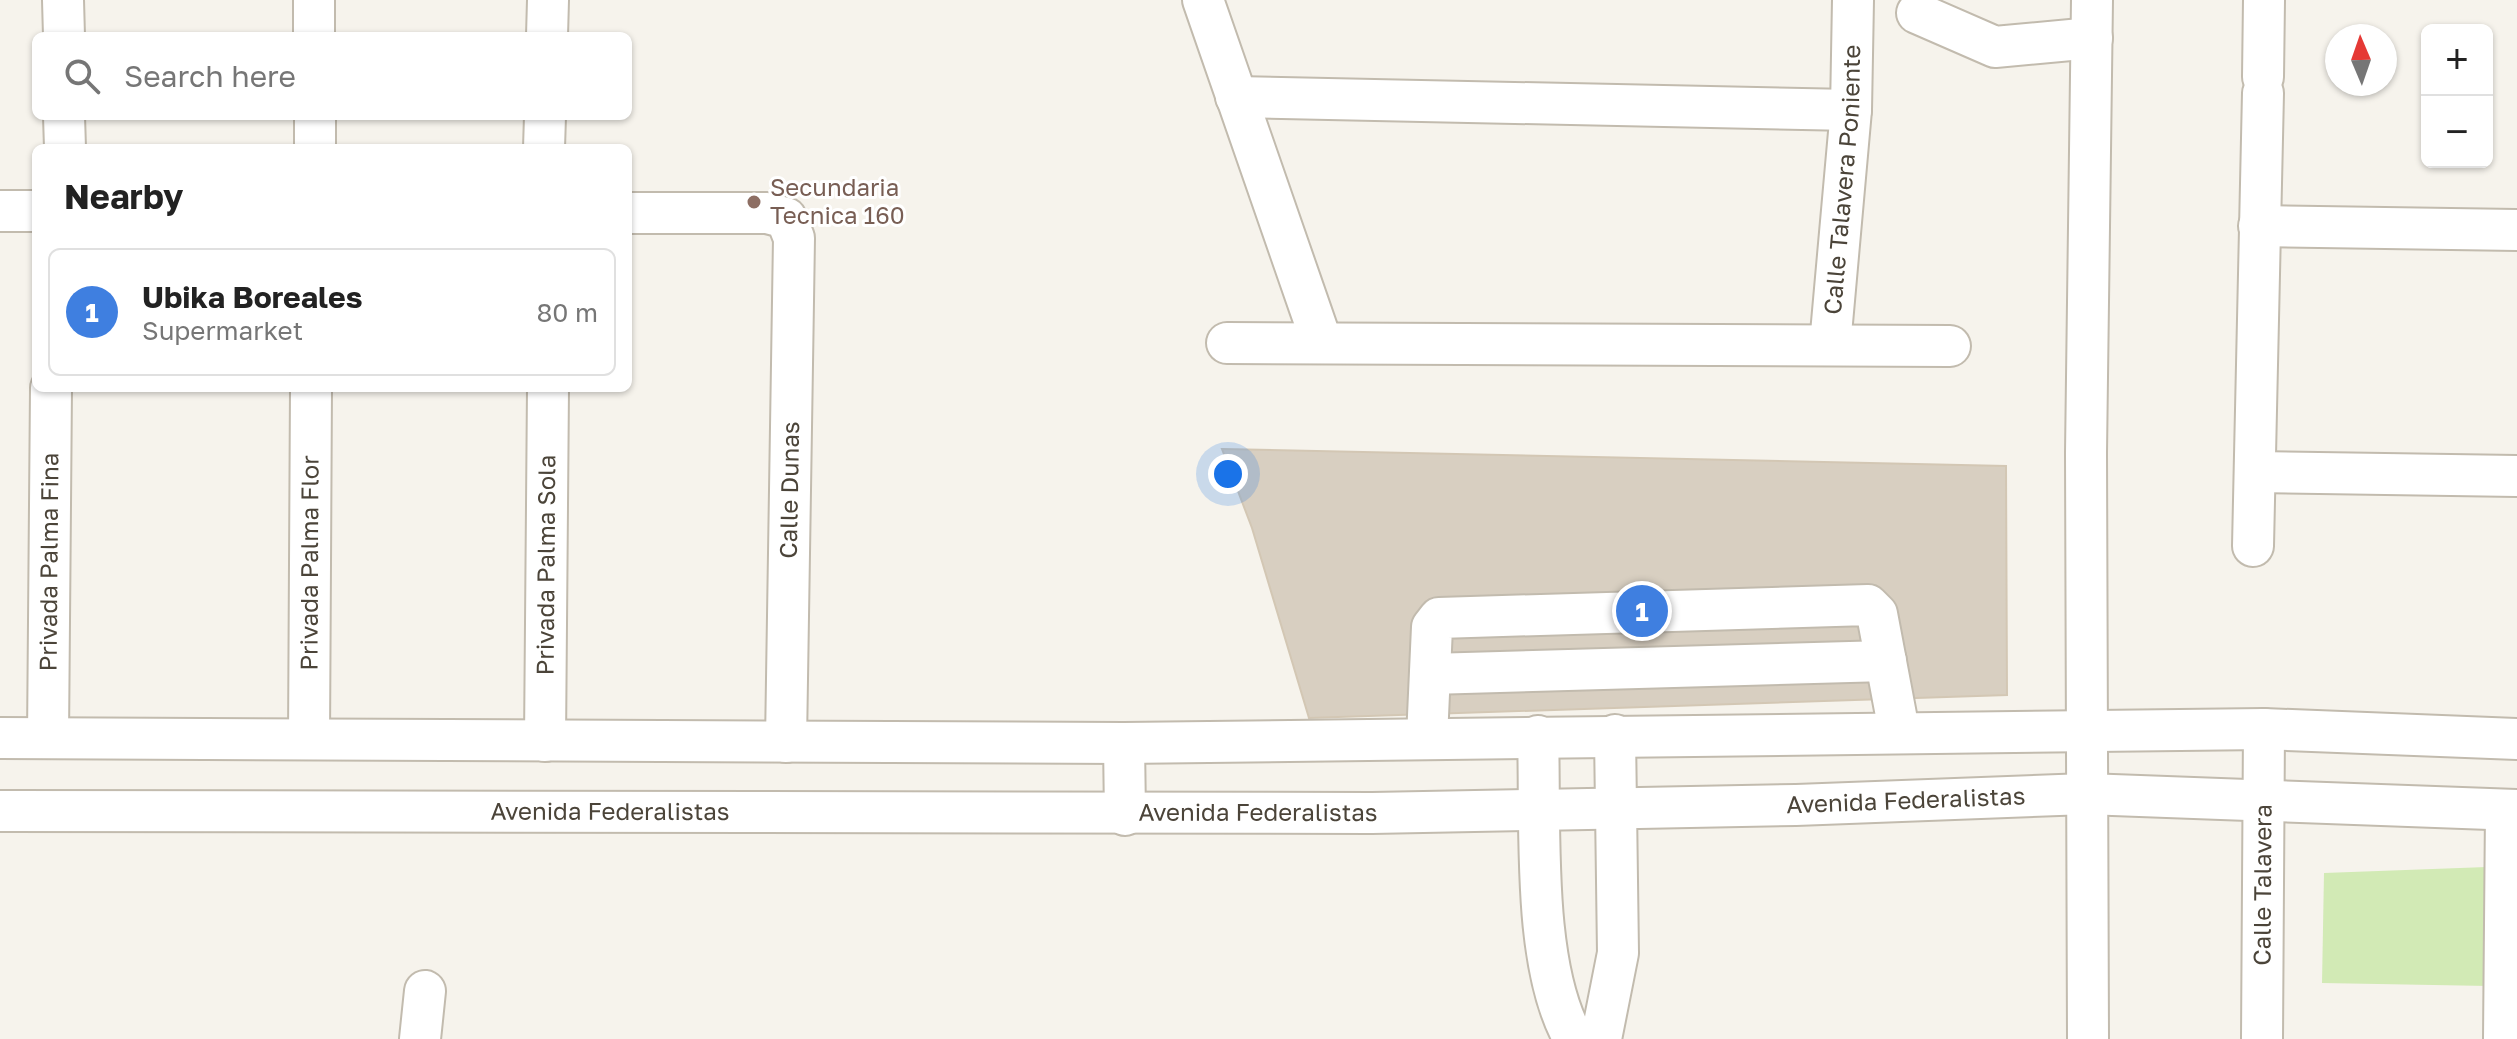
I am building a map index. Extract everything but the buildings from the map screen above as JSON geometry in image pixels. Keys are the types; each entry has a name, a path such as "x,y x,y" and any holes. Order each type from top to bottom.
{"street":[{"path":"63,0 64,32"},
{"path":"314,0 314,32"},
{"path":"547,32 548,0"},
{"path":"1203,0 1322,343"},
{"path":"2253,546 2264,0"},
{"name":"Calle Talavera Poniente","path":"1830,345 1851,110 1853,7 1932,6 1995,47 2092,19"},
{"path":"2088,1039 2086,730 2092,19"},
{"path":"1236,97 1851,110"},
{"path":"64,120 65,144"},
{"path":"315,120 315,144"},
{"path":"544,144 545,120"},
{"path":"0,211 32,211"},
{"name":"Calle Dunas","path":"632,213 767,213 786,218 794,238 786,742"},
{"path":"2259,226 2517,230"},
{"path":"1227,343 1950,346"},
{"name":"Privada Palma Fina","path":"48,738 51,392"},
{"name":"Privada Palma Flor","path":"309,739 311,392"},
{"name":"Privada Palma Sola","path":"545,741 548,392"},
{"path":"2255,472 2517,476"},
{"path":"1427,738 1432,627 1439,618 1868,605 1877,614 1899,731"},
{"path":"1430,674 1886,661"},
{"path":"0,738 1124,743 1899,731 2264,729 2517,739"},
{"name":"Calle Talavera","path":"2262,1039 2264,729"},
{"path":"1601,1039 1618,953 1615,735"},
{"path":"1538,736 1545,951 1554,992 1574,1039"},
{"path":"1124,743 1125,815"},
{"name":"Avenida Federalistas","path":"0,811 1125,815 1796,805 2086,794 2511,810"},
{"path":"2504,1039 2511,810"},
{"path":"420,1039 425,991"}],"green space":[{"path":"2487,867 2489,986 2322,983 2324,873"}],"place":[{"name":"Secundaria Tecnica 160","path":"754,202"},
{"name":"Ubika Boreales","path":"1642,611"}]}
